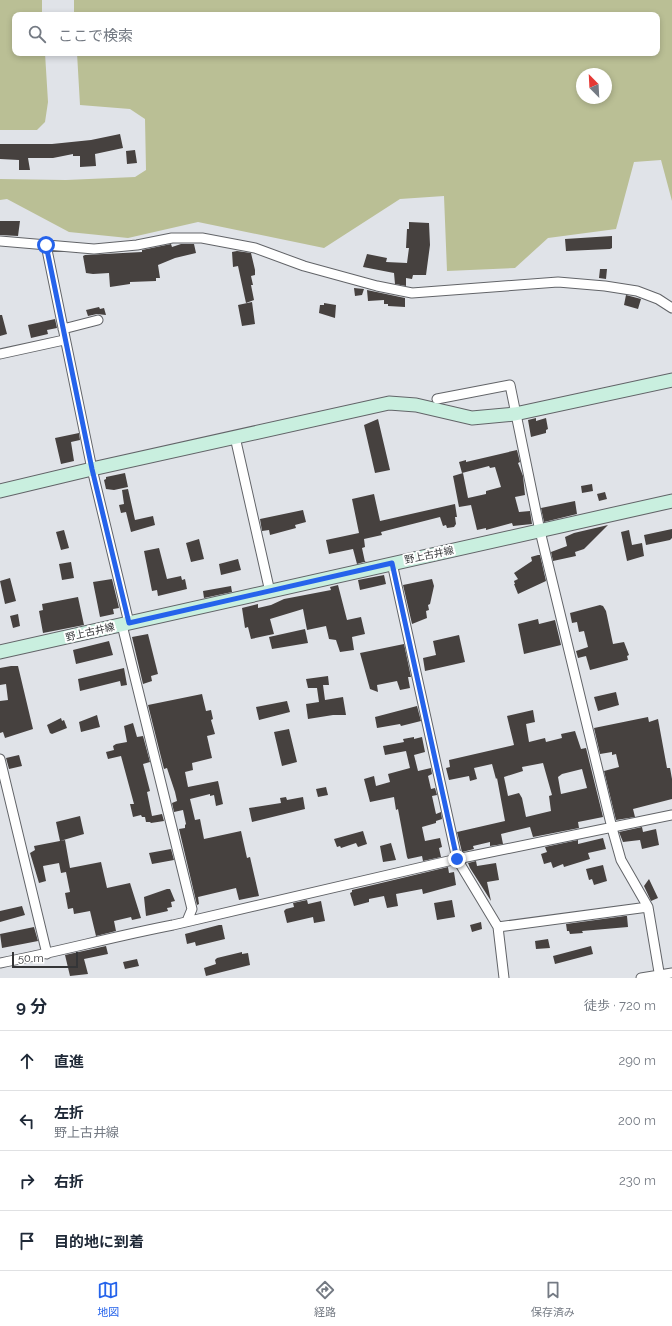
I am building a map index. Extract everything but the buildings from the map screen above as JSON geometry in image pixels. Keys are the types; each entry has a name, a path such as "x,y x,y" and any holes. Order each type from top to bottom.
{"street":[{"path":"0,241 94,249 137,245 172,238 202,238 255,248 304,266 377,286 412,293 558,282 604,286 637,291 658,299 672,308"},
{"path":"46,245 64,340 125,624 192,909 187,921"},
{"path":"63,329 98,320"},
{"path":"0,354 64,340"},
{"path":"0,491 389,403 416,405 472,418 515,414 672,380"},
{"path":"437,400 510,385 540,531 612,828 621,860 648,907 660,976"},
{"path":"235,437 270,592"},
{"name":"野上古井線","path":"0,652 672,501"},
{"path":"392,563 457,859 498,928 504,978"},
{"path":"0,759 47,954"},
{"path":"0,963 47,954 457,859 672,815"},
{"path":"498,928 648,907"},
{"path":"641,978 672,973"}],"green space":[{"path":"0,0 42,0 42,12 12,12 12,56 45,56 48,102 45,122 37,130 0,130"},
{"path":"74,0 672,0 672,201 661,160 634,162 616,229 548,238 515,268 447,271 444,196 400,199 324,248 198,222 128,238 69,232 7,199 0,200 0,179 66,180 135,177 146,170 145,119 130,109 80,105 77,56 660,56 660,12 74,12"}],"route":[{"path":"46,245 64,340 92,469 129,623 392,563 457,859"}]}
